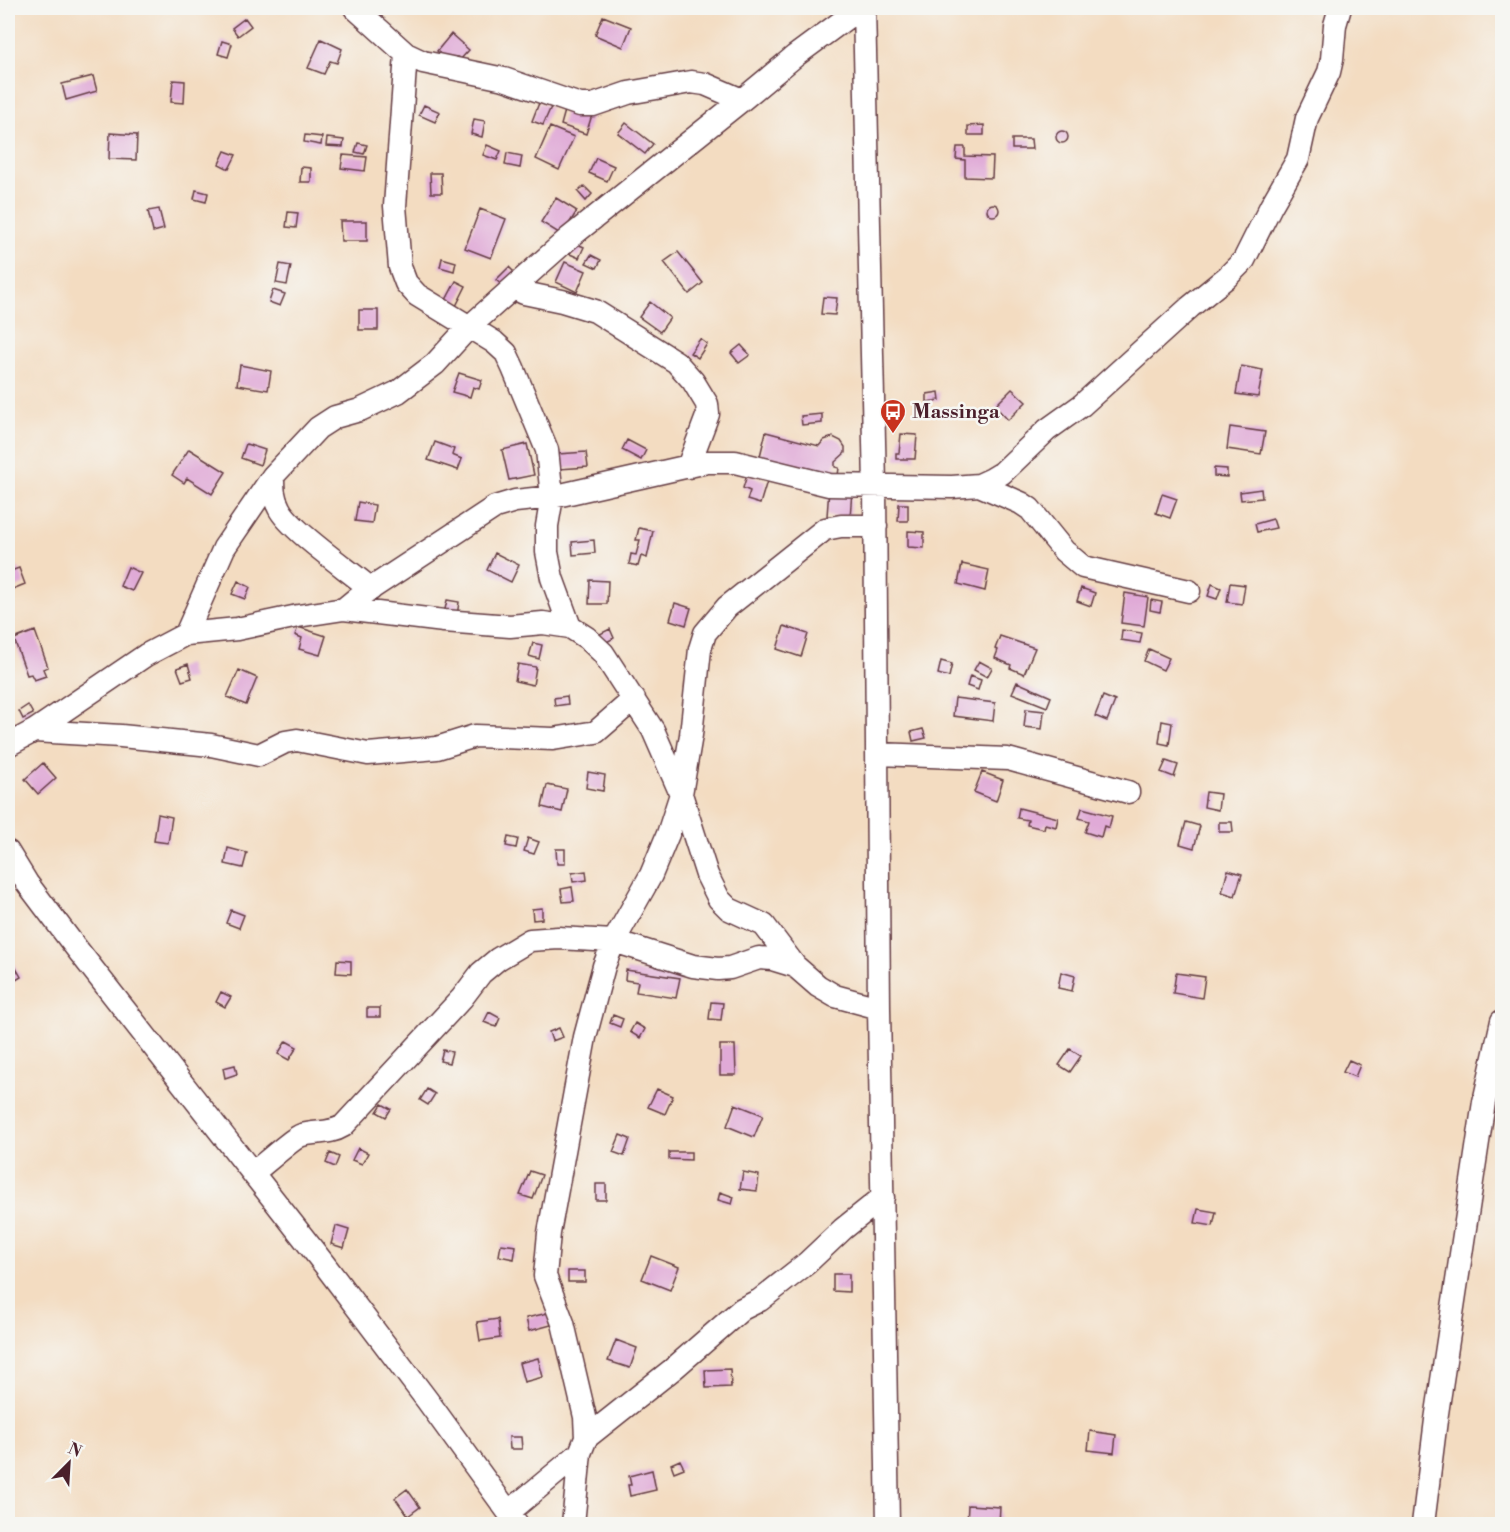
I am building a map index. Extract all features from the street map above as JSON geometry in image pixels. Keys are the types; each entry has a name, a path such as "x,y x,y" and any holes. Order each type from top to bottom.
{"street":[{"path":"355,8 406,54 423,62 504,79 580,105 593,105 627,93 691,82 705,84 742,100"},
{"path":"186,634 224,548 273,476 318,428 335,417 360,410 398,392 435,364 468,328 569,238 795,56 862,8"},
{"path":"862,8 876,526 879,1008 888,1524"},
{"path":"344,609 495,507 515,501 552,497 707,462 735,462 829,485 952,487 979,485 1002,473 1047,430 1082,405 1244,260 1270,206 1298,159 1307,118 1329,72 1335,25 1340,8"},
{"path":"406,54 395,206 400,267 406,283 417,295 494,342 506,353 547,450 552,497 547,526 547,552 552,578 570,627"},
{"path":"514,288 524,293 595,311 676,362 693,381 707,404 708,414 688,467"},
{"path":"273,476 274,495 280,511 293,526 371,589"},
{"path":"979,485 1030,509 1064,551 1083,567 1189,591"},
{"path":"573,1524 585,1417 563,1323 545,1276 549,1233 585,1037 604,966 614,941 651,875 681,794 691,735 700,649 705,633 727,607 825,528 876,526"},
{"path":"8,745 34,731 146,656 186,634 237,629 344,609 444,621 510,626 543,623 570,627 587,638 603,653 653,730 681,794 707,875 719,899 729,909 764,925 795,966 818,986 835,996 879,1008"},
{"path":"34,731 121,736 211,745 259,755 285,742 297,740 368,754 437,748 475,736 553,740 593,734 634,699"},
{"path":"878,754 1008,759 1128,792"},
{"path":"8,852 27,883 70,940 338,1282 513,1518 528,1496 583,1445 742,1309 760,1300 807,1263 843,1229 883,1197"},
{"path":"253,1173 301,1135 329,1133 344,1126 462,998 481,973 498,959 530,940 558,938 614,941 693,966 718,969 730,968 759,958 772,958 795,966"},
{"path":"1423,1524 1436,1420 1484,1102 1503,1021"},
{"path":"480,1472 528,1496"}],"building":[{"path":"603,16 631,27 623,47 595,35"},
{"path":"245,18 251,26 238,36 232,28"},
{"path":"451,34 469,50 460,60 457,57 451,63 437,51"},
{"path":"321,39 342,49 337,63 330,61 324,74 308,68"},
{"path":"222,41 232,44 228,57 218,54"},
{"path":"93,76 97,91 66,100 62,84"},
{"path":"173,80 185,81 184,103 171,102"},
{"path":"539,103 551,107 543,125 532,121"},
{"path":"424,105 440,112 435,122 419,115"},
{"path":"566,107 592,115 586,134 561,125"},
{"path":"474,119 485,121 482,137 471,134"},
{"path":"626,123 653,144 645,154 618,133"},
{"path":"984,125 984,135 968,135 968,126"},
{"path":"550,127 574,137 559,170 536,159"},
{"path":"1064,131 1067,132 1067,142 1060,143 1057,142 1056,135 1057,132"},
{"path":"110,133 137,135 136,160 109,159"},
{"path":"305,135 322,137 321,145 304,142"},
{"path":"327,138 344,140 343,147 326,146"},
{"path":"1012,139 1031,139 1032,149 1012,149"},
{"path":"358,143 367,145 364,154 355,152"},
{"path":"487,145 501,151 497,160 483,155"},
{"path":"957,147 965,147 965,156 993,157 992,178 965,177 965,160 956,159"},
{"path":"225,151 236,155 229,169 219,164"},
{"path":"507,153 522,156 520,168 505,165"},
{"path":"343,155 367,157 365,171 341,168"},
{"path":"596,158 614,166 607,181 589,173"},
{"path":"301,167 311,168 311,182 300,182"},
{"path":"430,173 441,173 442,193 431,193"},
{"path":"584,186 592,194 586,201 578,192"},
{"path":"196,190 208,193 206,202 194,199"},
{"path":"556,198 577,211 562,235 541,222"},
{"path":"995,204 998,205 998,215 991,216 988,215 987,208 988,205"},
{"path":"159,209 164,229 153,232 148,211"},
{"path":"480,209 506,219 491,258 465,248"},
{"path":"288,212 298,213 296,228 286,227"},
{"path":"340,221 367,221 367,241 341,241"},
{"path":"575,243 584,247 579,258 570,254"},
{"path":"678,252 703,283 689,294 664,262"},
{"path":"591,255 601,260 597,268 586,263"},
{"path":"442,258 456,262 454,271 440,267"},
{"path":"565,262 586,271 577,292 556,282"},
{"path":"280,264 291,266 287,285 276,283"},
{"path":"509,267 516,274 504,287 496,280"},
{"path":"456,281 466,286 456,306 446,300"},
{"path":"273,290 285,294 280,306 269,302"},
{"path":"823,297 837,298 835,315 821,314"},
{"path":"650,302 670,318 660,332 639,317"},
{"path":"359,310 378,310 378,330 359,330"},
{"path":"700,339 707,344 698,358 690,353"},
{"path":"741,345 750,355 739,363 731,353"},
{"path":"240,365 271,371 268,390 237,385"},
{"path":"1241,366 1263,370 1258,397 1236,394"},
{"path":"459,373 482,380 479,389 473,387 470,397 452,392"},
{"path":"1012,389 1026,402 1008,420 995,406"},
{"path":"939,392 940,400 927,402 927,394"},
{"path":"822,414 822,423 802,425 801,416"},
{"path":"1230,427 1265,432 1261,454 1227,449"},
{"path":"766,432 819,446 824,440 833,437 841,441 845,447 845,453 835,462 835,467 839,468 837,482 758,464"},
{"path":"901,434 917,435 915,459 896,459"},
{"path":"627,440 646,450 641,460 622,450"},
{"path":"435,442 454,449 452,455 462,459 458,470 428,460"},
{"path":"246,444 265,450 260,465 241,458"},
{"path":"527,444 534,475 509,480 502,450"},
{"path":"189,449 226,472 212,494 187,478 184,483 172,475"},
{"path":"586,452 588,467 559,469 558,454"},
{"path":"1214,468 1227,469 1227,477 1214,476"},
{"path":"747,475 767,481 760,504 747,500 750,491 743,488"},
{"path":"829,489 852,491 850,518 827,516"},
{"path":"1261,489 1262,498 1241,500 1240,492"},
{"path":"1162,494 1177,499 1170,518 1156,513"},
{"path":"358,502 375,505 372,523 355,521"},
{"path":"899,504 908,504 908,521 898,521"},
{"path":"1273,519 1276,528 1257,532 1255,524"},
{"path":"639,528 653,531 647,558 641,556 638,566 629,564 631,554 636,555 640,540 636,540"},
{"path":"908,531 924,532 924,548 908,547"},
{"path":"594,540 595,553 573,555 572,542"},
{"path":"495,553 519,565 511,582 487,570"},
{"path":"962,564 989,570 985,591 958,584"},
{"path":"128,567 141,573 132,591 120,586"},
{"path":"19,568 25,584 8,591 8,572"},
{"path":"590,580 608,581 607,604 589,604"},
{"path":"238,581 250,587 245,599 232,594"},
{"path":"1230,583 1245,585 1242,604 1227,602"},
{"path":"1212,584 1221,588 1217,599 1208,596"},
{"path":"1081,588 1095,593 1091,606 1077,601"},
{"path":"1125,593 1148,597 1144,626 1121,623"},
{"path":"447,600 459,602 457,616 444,614"},
{"path":"1151,600 1162,602 1160,612 1150,610"},
{"path":"675,603 691,608 686,625 670,620"},
{"path":"784,626 808,634 801,657 777,649"},
{"path":"298,627 326,636 320,655 299,649 302,638 295,635"},
{"path":"610,629 614,638 605,643 600,634"},
{"path":"1122,630 1142,633 1140,643 1121,640"},
{"path":"35,631 48,667 43,669 46,676 34,680 31,674 27,675 14,639"},
{"path":"1000,636 1035,648 1024,674 995,658 998,650 995,649"},
{"path":"533,643 542,645 539,659 529,656"},
{"path":"1149,649 1169,658 1163,670 1144,661"},
{"path":"941,661 952,664 949,677 938,674"},
{"path":"979,661 992,668 987,677 974,670"},
{"path":"188,664 192,678 182,681 177,668"},
{"path":"518,664 536,667 533,685 515,681"},
{"path":"239,670 257,678 246,705 227,697"},
{"path":"970,676 981,680 978,690 967,686"},
{"path":"1017,682 1051,697 1047,707 1012,693"},
{"path":"567,696 568,704 555,706 554,698"},
{"path":"1103,696 1115,701 1107,721 1095,716"},
{"path":"955,698 995,703 993,721 953,716"},
{"path":"28,705 33,714 23,719 19,711"},
{"path":"1026,709 1044,711 1042,729 1024,727"},
{"path":"1162,721 1172,723 1169,745 1159,743"},
{"path":"923,729 926,738 913,741 911,732"},
{"path":"1166,761 1178,765 1174,777 1161,772"},
{"path":"43,763 56,778 38,794 25,779"},
{"path":"588,772 605,775 603,791 586,788"},
{"path":"982,772 1003,780 996,801 974,792"},
{"path":"547,785 567,789 562,812 542,807"},
{"path":"1206,792 1220,794 1218,810 1204,807"},
{"path":"1019,808 1058,818 1056,827 1045,824 1044,829 1027,825 1028,820 1017,818"},
{"path":"1082,808 1112,816 1109,828 1104,826 1101,837 1085,832 1089,821 1079,818"},
{"path":"158,814 172,817 168,843 154,841"},
{"path":"1186,822 1200,826 1194,848 1180,844"},
{"path":"1219,822 1232,822 1233,832 1219,832"},
{"path":"508,837 518,839 516,848 506,846"},
{"path":"528,838 539,842 534,854 524,851"},
{"path":"228,848 247,853 243,868 225,864"},
{"path":"556,849 565,849 565,864 557,864"},
{"path":"1228,870 1242,874 1235,896 1222,892"},
{"path":"586,871 587,880 573,882 572,873"},
{"path":"572,887 574,901 563,902 561,889"},
{"path":"542,908 542,919 533,920 532,909"},
{"path":"231,910 244,915 239,928 226,923"},
{"path":"337,960 351,961 351,974 336,973"},
{"path":"12,961 21,977 8,985 8,964"},
{"path":"626,970 680,978 676,998 636,992 638,982 625,980"},
{"path":"1061,972 1075,976 1072,991 1058,988"},
{"path":"1176,973 1205,977 1202,998 1173,993"},
{"path":"221,992 231,997 225,1007 216,1002"},
{"path":"711,1002 723,1003 721,1020 709,1019"},
{"path":"367,1008 380,1008 380,1017 367,1017"},
{"path":"489,1012 500,1018 496,1027 484,1022"},
{"path":"613,1015 623,1019 620,1027 610,1023"},
{"path":"635,1023 645,1029 640,1038 630,1032"},
{"path":"559,1028 563,1037 552,1041 549,1032"},
{"path":"286,1041 297,1047 289,1060 278,1054"},
{"path":"720,1045 735,1045 736,1075 720,1075"},
{"path":"1070,1049 1081,1056 1070,1072 1059,1065"},
{"path":"443,1050 452,1052 449,1063 440,1061"},
{"path":"1349,1060 1360,1065 1355,1077 1343,1072"},
{"path":"235,1065 237,1074 225,1078 223,1068"},
{"path":"427,1089 435,1094 428,1105 420,1100"},
{"path":"657,1089 673,1096 665,1114 648,1107"},
{"path":"382,1104 391,1109 386,1117 377,1112"},
{"path":"735,1104 763,1115 754,1137 727,1126"},
{"path":"620,1135 630,1139 624,1156 613,1152"},
{"path":"358,1148 368,1153 362,1164 352,1160"},
{"path":"669,1152 691,1152 691,1160 669,1159"},
{"path":"330,1153 339,1157 335,1167 326,1163"},
{"path":"530,1171 542,1175 533,1199 520,1195"},
{"path":"743,1172 759,1175 757,1191 740,1189"},
{"path":"596,1184 606,1184 606,1200 596,1200"},
{"path":"720,1192 734,1197 732,1204 718,1200"},
{"path":"1198,1209 1216,1212 1213,1226 1195,1223"},
{"path":"336,1226 349,1230 344,1248 331,1244"},
{"path":"501,1244 516,1246 514,1259 499,1256"},
{"path":"651,1256 679,1267 670,1290 642,1279"},
{"path":"568,1271 585,1271 585,1282 568,1282"},
{"path":"833,1274 849,1274 849,1292 833,1291"},
{"path":"548,1313 551,1325 529,1331 526,1318"},
{"path":"498,1319 500,1338 480,1341 477,1322"},
{"path":"616,1340 637,1348 630,1368 608,1361"},
{"path":"538,1358 543,1377 524,1382 519,1363"},
{"path":"730,1369 731,1387 706,1388 705,1370"},
{"path":"1090,1431 1116,1435 1114,1453 1088,1450"},
{"path":"509,1437 521,1437 522,1449 510,1449"},
{"path":"680,1460 684,1468 674,1472 671,1464"},
{"path":"652,1470 656,1490 630,1496 629,1476"},
{"path":"407,1489 420,1507 408,1516 395,1498"},
{"path":"968,1505 1000,1507 999,1524 967,1524"}],"place":[{"name":"Massinga","path":"893,435"}]}
